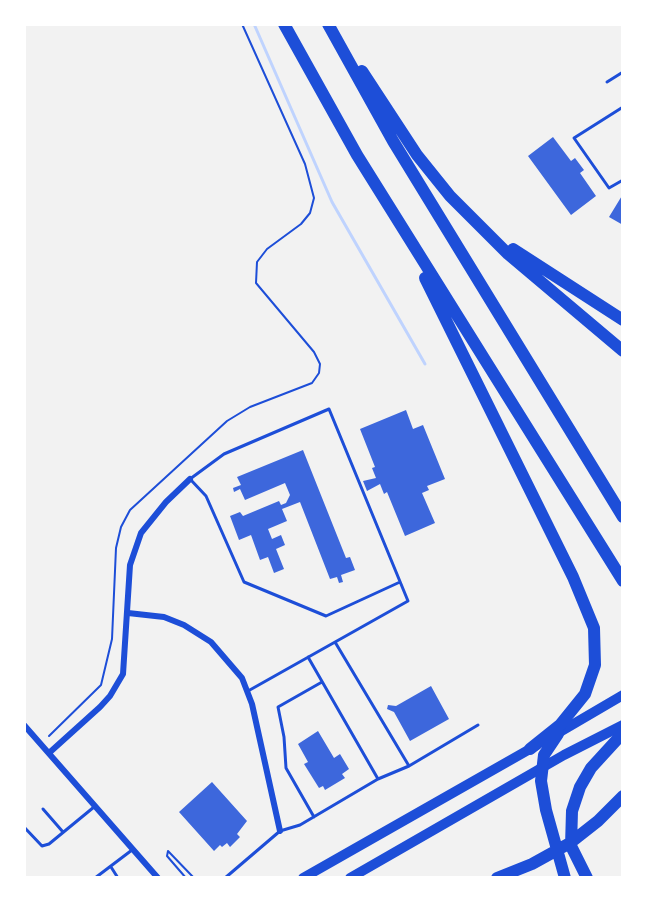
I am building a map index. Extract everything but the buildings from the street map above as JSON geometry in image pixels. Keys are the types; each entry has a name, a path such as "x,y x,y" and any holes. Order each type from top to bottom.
{"highway":[{"path":"284,24 327,105 386,202 623,581"},
{"path":"330,24 417,155 466,213 516,261 623,351"},
{"path":"330,24 403,158 623,517"},
{"path":"386,202 482,391 593,621 596,660 586,691 566,718 530,749"},
{"path":"466,213 534,264 623,320"},
{"path":"560,732 547,749 541,768 544,802 565,878"},
{"path":"587,878 576,861 572,846 572,811 591,768 623,733"},
{"path":"497,878 518,870 570,843 623,796"}],"main road":[{"path":"303,878 623,695"},
{"path":"350,878 541,768 623,725"}],"street":[{"path":"49,753 110,696 123,674 130,565 141,533 166,502 190,479"},
{"path":"128,613 164,617 198,633 232,664 248,691 280,831"},
{"path":"24,725 158,878"}],"lane":[{"path":"607,82 623,72"},
{"path":"623,107 574,138 609,189 623,180"},
{"path":"248,691 408,601 329,409 236,448 190,479 206,496 238,573 244,582 252,587 326,616 400,582"},
{"path":"335,642 409,766"},
{"path":"308,657 378,778"},
{"path":"314,817 286,768 284,737 278,706 322,682"},
{"path":"225,878 280,831 300,825 378,778 409,766 478,725"},
{"path":"24,827 42,846 49,844 95,806"},
{"path":"43,809 63,832"},
{"path":"95,878 133,849"},
{"path":"111,867 118,878"}],"path":[{"path":"49,736 100,686 112,639 116,548 121,527 130,510 227,421 250,407 312,382 319,373 320,364 314,352 256,283 257,262 267,249 301,224 310,213 314,198 305,164 242,24"},
{"path":"186,878 167,856 168,851 194,878"}],"waterway":[{"path":"254,24 332,202 425,364"}]}
